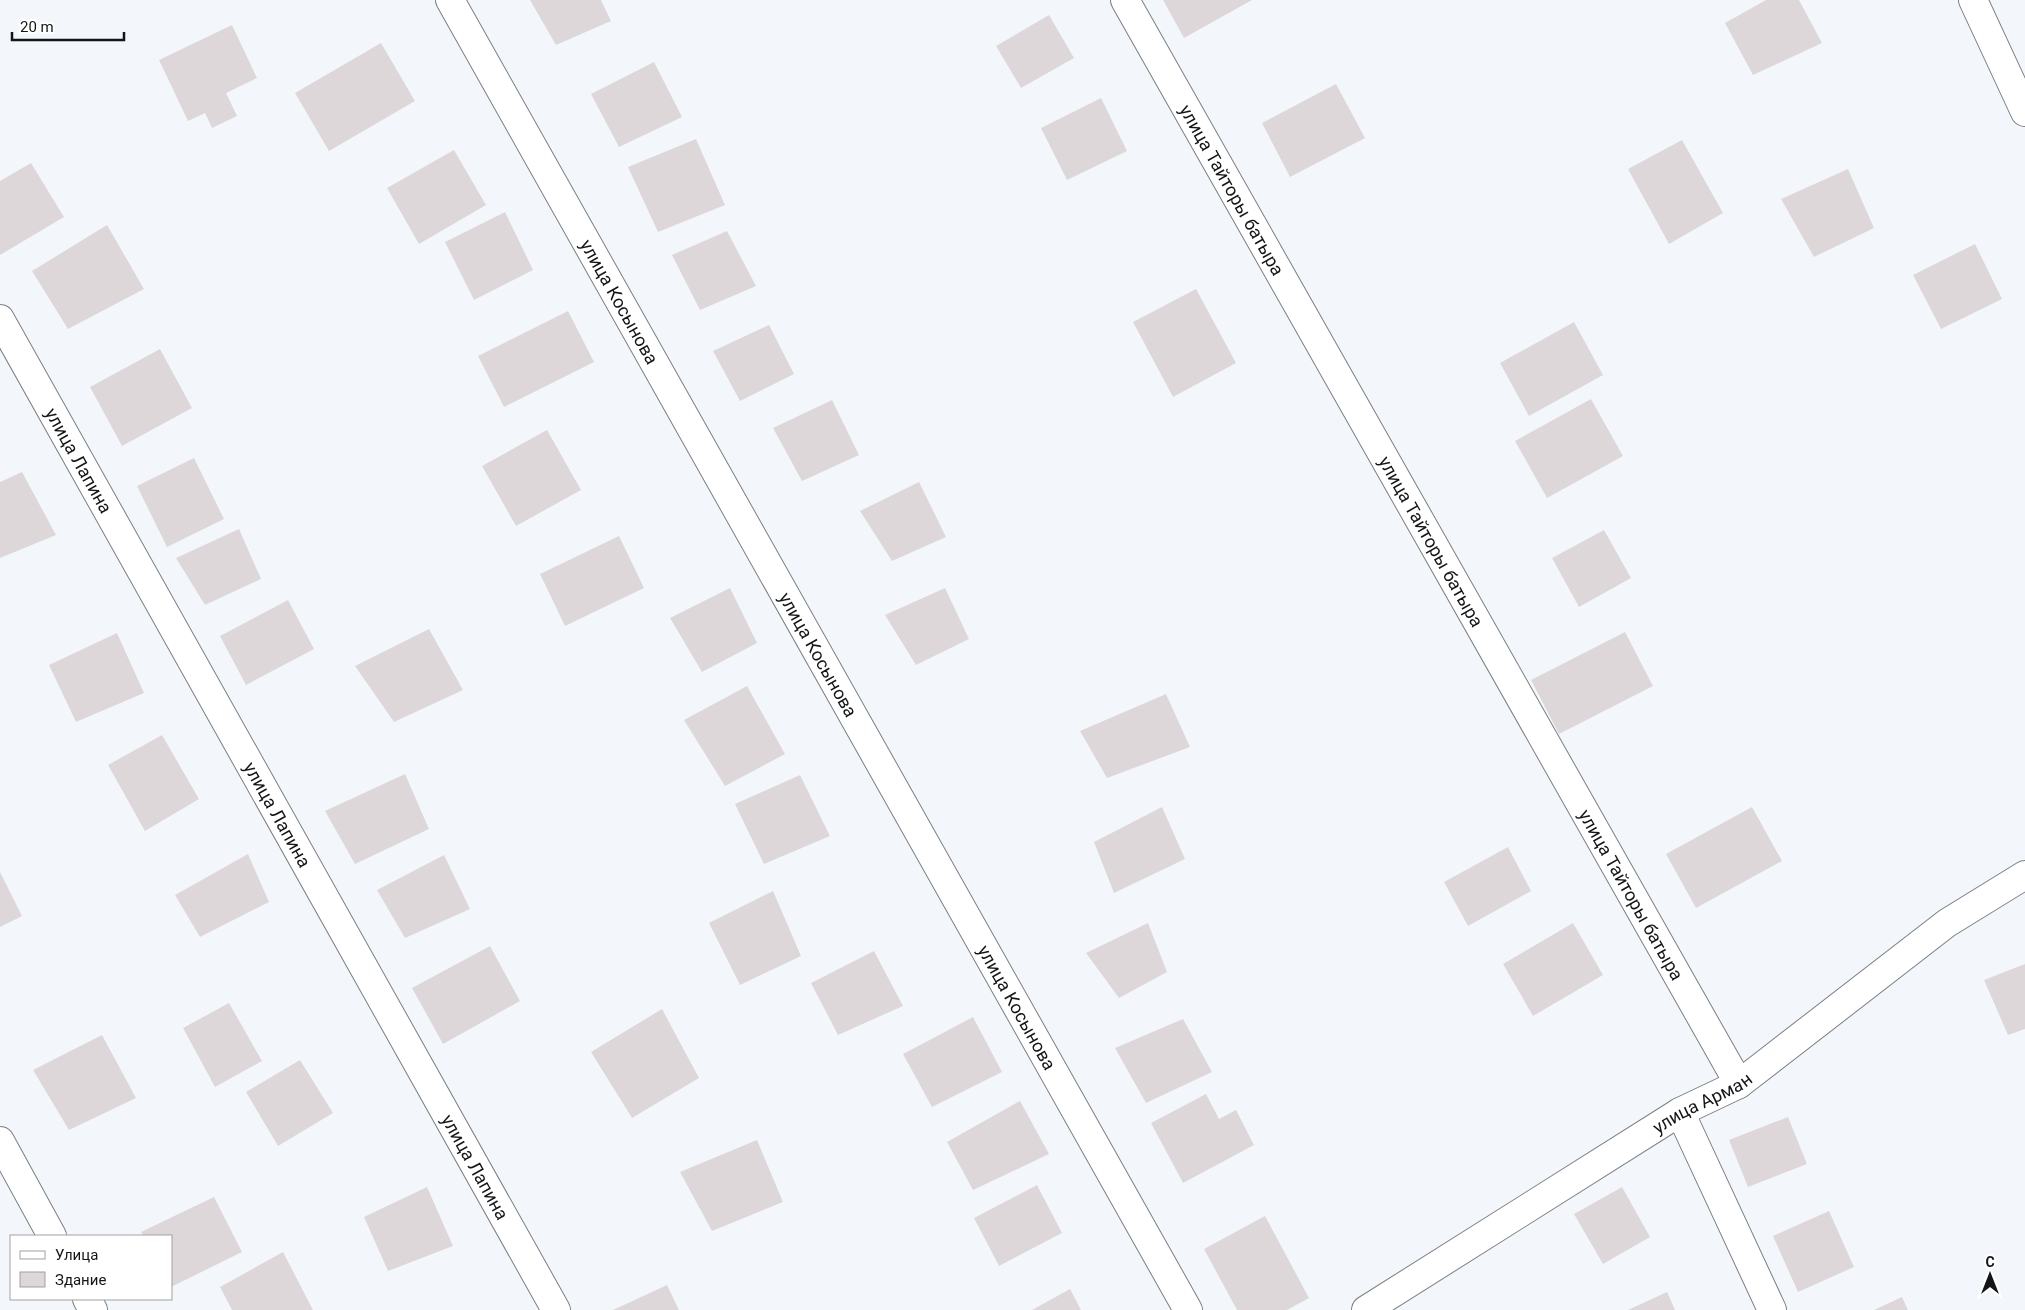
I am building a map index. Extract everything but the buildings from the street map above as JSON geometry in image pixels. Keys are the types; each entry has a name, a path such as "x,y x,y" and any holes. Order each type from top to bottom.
{"street":[{"name":"улица Косынова","path":"450,0 1188,1310"},
{"name":"улица Тайторы батыра","path":"1125,0 1739,1084"},
{"path":"1973,0 2025,112"},
{"name":"улица Лапина","path":"0,319 556,1310"},
{"name":"улица Арман","path":"1366,1310 1680,1112 1739,1084 1947,923 2025,875"},
{"path":"1680,1112 1772,1310"},
{"path":"0,1141 51,1235"}]}
